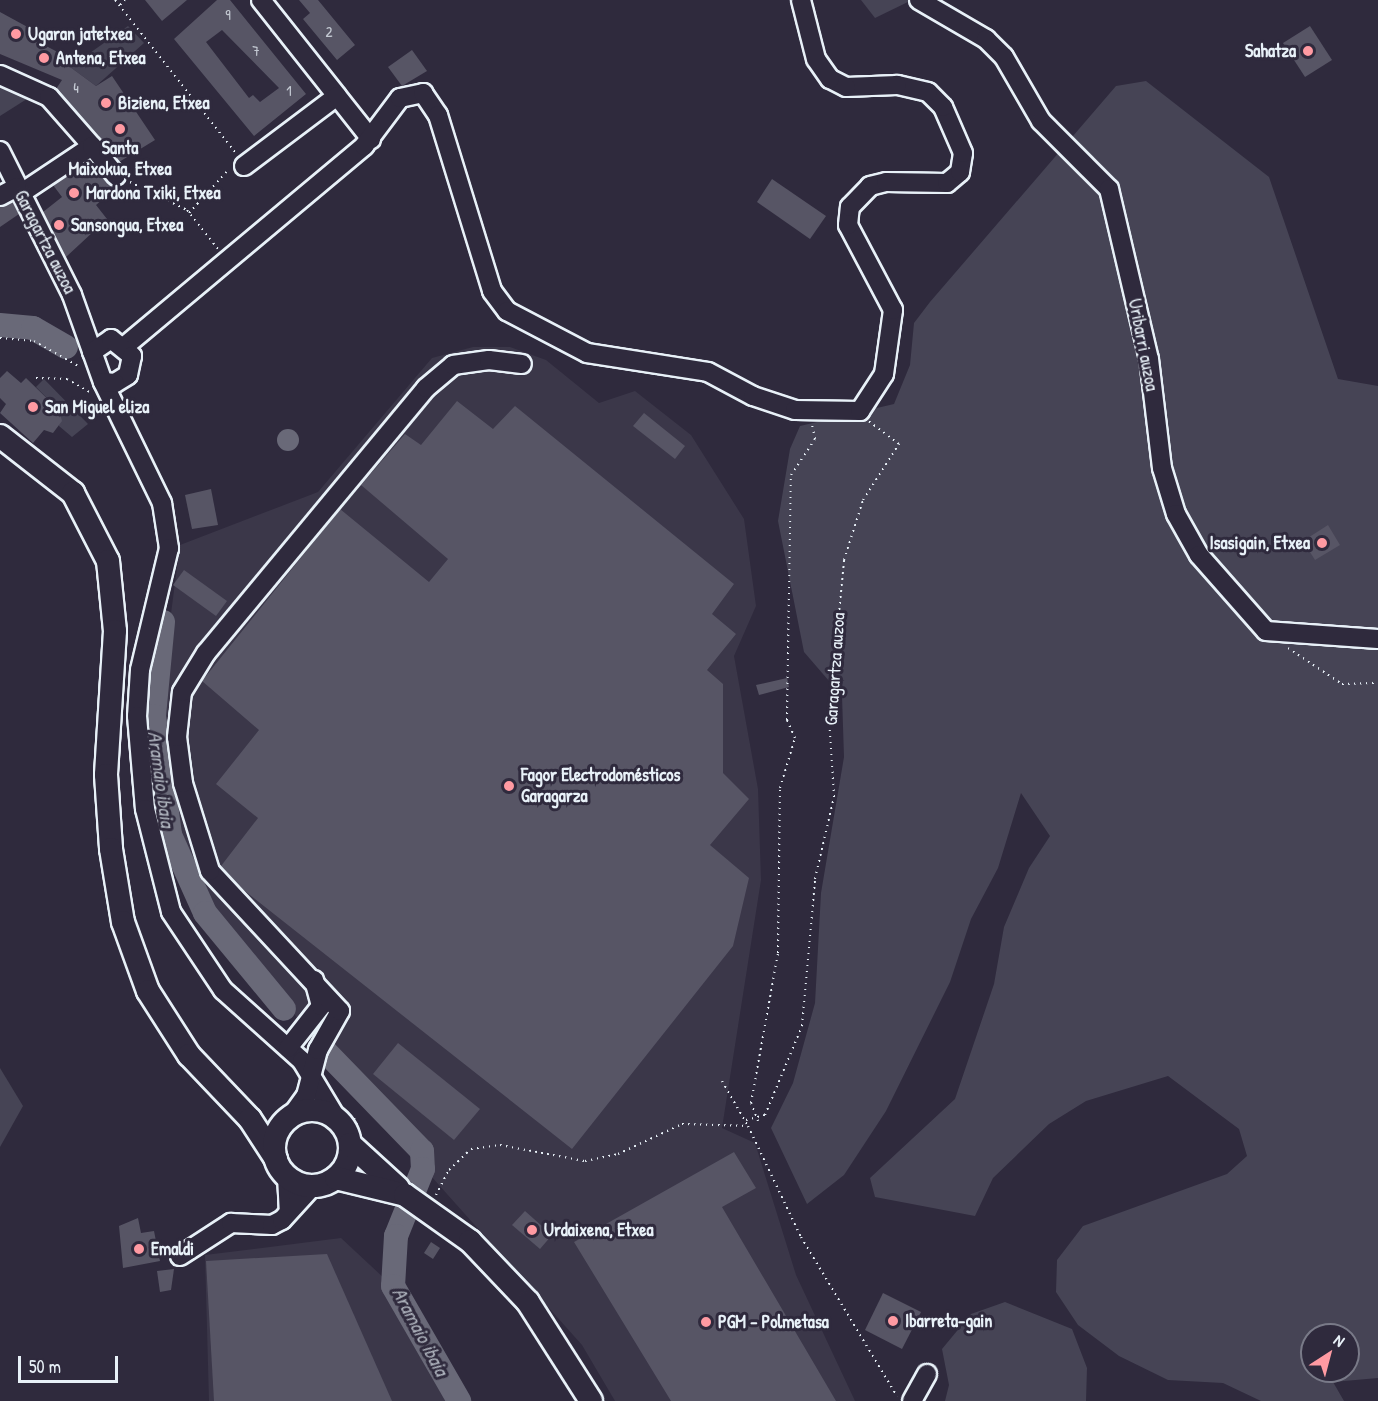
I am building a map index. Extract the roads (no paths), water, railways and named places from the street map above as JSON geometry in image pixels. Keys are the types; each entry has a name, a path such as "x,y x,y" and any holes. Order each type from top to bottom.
{"main road":[{"path":"0,436 73,493 108,561 115,631 108,813 123,922 148,991 189,1055 237,1105 282,1168 313,1186 336,1178 430,1203 528,1302 591,1401"},
{"path":"237,1105 287,1120 320,1111 338,1121 350,1144 404,1195"},
{"path":"282,1168 275,1140 287,1120"},
{"path":"336,1178 350,1157 350,1144"}],"street":[{"path":"261,0 371,139"},
{"path":"125,346 371,139 400,98 423,93 431,98 492,291 507,311 587,353 697,369 753,396 810,412 852,415 877,390 894,330 888,293 848,225 850,207 878,184 947,183 960,172 963,153 943,106 928,92 897,85 846,87 830,79 816,59 801,0"},
{"name":"Uribarri auzoa","path":"920,0 986,39 1004,57 1041,121 1109,189 1149,359 1162,468 1176,514 1223,585 1250,618 1271,632 1378,639"},
{"path":"0,75 49,97 116,176"},
{"path":"238,163 337,96"},
{"path":"0,196 20,189 92,146"},
{"name":"Garagartza auzoa","path":"0,151 87,333 102,391 162,502 169,548 140,670 137,716 145,809 158,874 192,950 223,990 288,1048 311,1077 338,1121"},
{"path":"92,352 106,338 125,346"},
{"path":"102,391 132,370 125,346"},
{"path":"287,1120 306,1096 318,1050 340,1011 331,996 210,871 183,783 177,737 182,692 206,652 426,388 453,365 489,360 522,364"},
{"path":"288,1048 321,1006 313,978"},
{"path":"282,1168 289,1209"},
{"path":"180,1256 231,1223 272,1225 313,1186"},
{"path":"909,1396 927,1374"}],"water":[{"path":"288,429 296,432 299,440 296,448 288,451 280,448 277,440 280,432"}],"waterway":[{"name":"Aramaio ibaia","path":"0,325 33,328 66,347"},
{"name":"Aramaio ibaia","path":"163,622 154,716 170,835 205,913 284,1009"},
{"name":"Aramaio ibaia","path":"325,1051 422,1151 423,1169 396,1236 393,1286 459,1401"}],"place":[{"name":"Ugaran jatetxea","path":"16,34"},
{"name":"Sahatza","path":"1308,51"},
{"name":"Antena, Etxea","path":"44,58"},
{"name":"Biziena, Etxea","path":"106,103"},
{"name":"Santa Maixokua, Etxea","path":"120,129"},
{"name":"Mardona Txiki, Etxea","path":"74,193"},
{"name":"Sansongua, Etxea","path":"59,225"},
{"name":"San Miguel eliza","path":"33,407"},
{"name":"Isasigain, Etxea","path":"1322,543"},
{"name":"Fagor Electrodomésticos Garagarza","path":"509,786"},
{"name":"Urdaixena, Etxea","path":"532,1230"},
{"name":"Emaldi","path":"139,1249"},
{"name":"Ibarreta-gain","path":"893,1321"},
{"name":"PGM - Polmetasa","path":"706,1322"}]}
